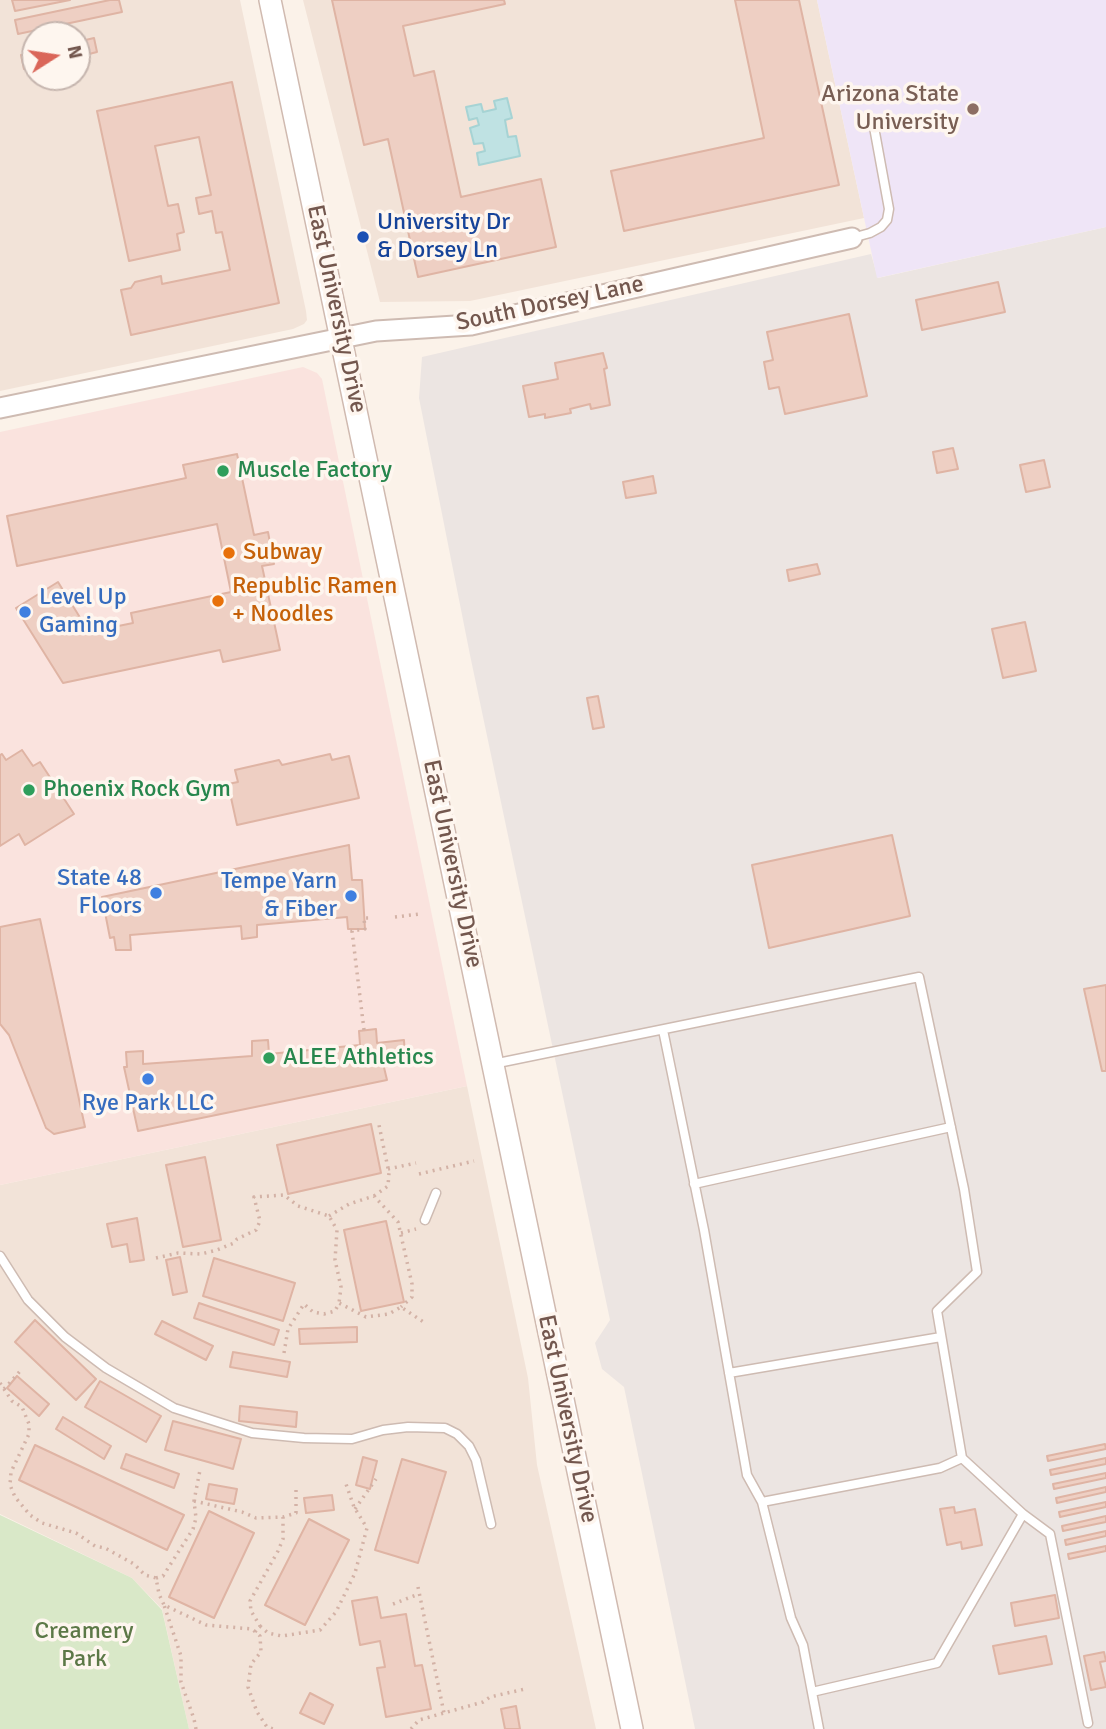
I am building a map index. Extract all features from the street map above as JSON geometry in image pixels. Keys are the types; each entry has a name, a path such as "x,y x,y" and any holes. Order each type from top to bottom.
{"main road":[{"name":"East University Drive","path":"270,0 632,1729"}],"street":[{"name":"South Dorsey Lane","path":"0,408 376,331 471,325 852,238"}],"lane":[{"path":"852,238 870,233 887,220 889,209 874,127 905,121"},
{"path":"493,1064 919,977 964,1189 977,1272 937,1311 961,1458 1023,1514 1050,1534 1088,1723"},
{"path":"663,1030 747,1475 762,1502 791,1618 803,1645 819,1729"},
{"path":"694,1184 951,1127"},
{"path":"426,1223 436,1193"},
{"path":"0,1256 28,1300 65,1337 106,1368 174,1408 252,1433 304,1438 344,1439 408,1427 445,1428 457,1434 469,1446 476,1460 491,1524"},
{"path":"729,1373 941,1337"},
{"path":"762,1502 940,1468 961,1458"},
{"path":"812,1692 937,1663 1023,1514"}],"path":[{"path":"395,917 421,914"},
{"path":"363,1030 352,931 365,929 364,918 370,918"},
{"path":"330,1216 349,1204 374,1196 388,1186 388,1169 379,1125"},
{"path":"419,1174 474,1161"},
{"path":"388,1169 416,1163"},
{"path":"156,1258 178,1252 201,1254 217,1251 256,1230 260,1221 254,1197 284,1195 298,1206 330,1216 337,1230 335,1260 341,1287 339,1303 335,1311 324,1314 313,1312 304,1304 288,1329 284,1353"},
{"path":"339,1303 366,1317 389,1314 412,1297 412,1284 398,1222 374,1196"},
{"path":"401,1233 426,1223"},
{"path":"401,1307 425,1323"},
{"path":"4,1389 22,1369"},
{"path":"0,1383 12,1401 22,1407 29,1424 29,1434 10,1472 10,1485 15,1497 30,1515 42,1523 76,1533 95,1546 134,1564 145,1575 156,1578 163,1576 193,1530 196,1518 194,1501 200,1470"},
{"path":"355,1509 376,1479"},
{"path":"283,1517 278,1551 250,1601 251,1611 260,1626 268,1633 282,1636 320,1630 336,1612 355,1573 367,1528 355,1509 346,1485"},
{"path":"194,1501 256,1518 283,1517 296,1513 296,1490"},
{"path":"156,1578 181,1656 181,1682 196,1729"},
{"path":"418,1587 444,1713"},
{"path":"393,1604 419,1594"},
{"path":"164,1605 206,1625 252,1629 260,1636 261,1652 251,1664 248,1687 257,1712 267,1727 273,1729"},
{"path":"256,1632 260,1626"},
{"path":"411,1729 419,1720 483,1702 490,1697 526,1689"}],"shaded area":[{"path":"0,0 240,0 306,311 307,320 293,329 0,391"},
{"path":"303,0 817,0 864,218 470,301 380,302"},
{"name":"Arizona State University","path":"817,0 1106,0 1106,227 877,278"},
{"path":"1106,227 1106,1729 695,1729 624,1387 602,1369 595,1343 610,1320 470,655 419,398 422,357 871,254 878,278"},
{"path":"303,367 317,373 322,379 467,1086 0,1185 0,432"},
{"path":"467,1086 528,1378 537,1465 596,1729 189,1729 162,1609 132,1578 0,1514 0,1185"}],"green space":[{"name":"Creamery Park","path":"0,1515 132,1578 162,1610 189,1729 0,1729"}],"water":[{"path":"507,98 512,118 505,120 508,137 516,136 520,156 479,165 477,153 485,151 483,143 474,144 470,128 479,125 477,118 469,120 466,107 481,104 483,112 496,109 494,101"}],"building":[{"path":"12,0 70,0 15,11"},
{"path":"110,0 119,0 122,12 79,21 21,21 21,33 18,34 15,20"},
{"path":"332,0 504,0 505,4 403,26 414,76 434,71 461,197 541,179 556,247 418,277 388,139 364,145"},
{"path":"735,0 799,0 839,185 624,231 611,171 764,138"},
{"path":"94,38 97,52 91,54 91,39"},
{"path":"232,82 279,303 131,335 121,290 131,288 135,282 161,276 162,284 230,270 222,232 216,233 212,211 199,214 196,198 211,195 199,137 155,146 168,206 178,204 184,232 177,234 180,250 129,261 97,111"},
{"path":"998,282 1005,312 922,330 916,300"},
{"path":"849,314 867,396 785,414 779,387 769,389 764,362 773,360 767,332"},
{"path":"603,353 610,405 591,409 590,404 570,409 571,413 545,418 545,414 529,417 523,386 558,379 555,363"},
{"path":"953,448 958,469 937,473 933,452"},
{"path":"237,454 254,535 268,532 274,564 262,566 280,650 223,662 220,650 63,683 16,608 58,582 89,632 133,623 131,613 231,592 217,524 17,566 7,516 186,478 183,465"},
{"path":"1044,460 1050,487 1026,492 1020,465"},
{"path":"653,476 656,493 626,498 623,482"},
{"path":"817,564 820,574 789,581 787,570"},
{"path":"1025,622 1036,671 1003,678 992,629"},
{"path":"598,696 604,727 593,729 587,698"},
{"name":"Phoenix Rock Gym","path":"22,750 33,766 40,762 74,814 25,845 19,834 0,846 0,755 6,760"},
{"path":"330,754 332,760 349,756 359,798 237,825 228,784 238,782 235,770 279,760 282,765"},
{"path":"892,835 910,916 769,948 752,865"},
{"path":"349,845 352,880 362,880 365,929 348,929 347,917 257,925 257,937 242,939 241,926 130,935 131,950 116,950 114,937 110,938 102,897"},
{"path":"40,919 85,1127 54,1134 46,1128 9,1035 0,1024 0,927"},
{"path":"1106,985 1106,1071 1102,1071 1084,989"},
{"path":"376,1029 377,1043 404,1040 405,1057 382,1059 387,1080 138,1131 124,1067 127,1067 126,1052 143,1051 143,1064 252,1056 252,1041 268,1040 269,1054 360,1045 359,1031"},
{"path":"371,1124 381,1173 288,1194 277,1145"},
{"path":"205,1157 221,1240 183,1247 166,1165"},
{"path":"137,1218 144,1260 130,1262 127,1244 112,1247 107,1224"},
{"path":"386,1221 404,1302 361,1311 344,1230"},
{"path":"180,1257 187,1292 173,1295 166,1260"},
{"path":"214,1258 295,1283 283,1321 203,1296"},
{"path":"199,1303 279,1330 274,1345 194,1318"},
{"path":"35,1320 96,1379 76,1400 15,1342"},
{"path":"162,1321 213,1346 206,1360 155,1334"},
{"path":"357,1327 357,1342 300,1344 299,1329"},
{"path":"233,1352 290,1362 287,1377 230,1367"},
{"path":"17,1376 49,1404 39,1416 7,1388"},
{"path":"100,1381 161,1416 146,1442 85,1407"},
{"path":"240,1406 297,1412 296,1427 239,1421"},
{"path":"63,1417 111,1446 104,1459 56,1429"},
{"path":"173,1421 241,1439 233,1469 165,1450"},
{"path":"1105,1444 1106,1449 1048,1461 1047,1456"},
{"path":"35,1445 184,1515 167,1550 19,1480"},
{"path":"126,1454 179,1474 174,1488 121,1468"},
{"path":"363,1457 377,1461 370,1489 356,1485"},
{"path":"1106,1458 1106,1464 1051,1475 1050,1470"},
{"path":"402,1459 446,1472 418,1563 375,1550"},
{"path":"1106,1473 1106,1478 1054,1489 1053,1484"},
{"path":"209,1484 237,1489 234,1504 206,1499"},
{"path":"1106,1487 1106,1492 1057,1503 1056,1498"},
{"path":"332,1495 334,1510 306,1513 304,1498"},
{"path":"1106,1502 1106,1507 1060,1517 1059,1512"},
{"path":"954,1507 955,1513 975,1509 982,1545 962,1549 961,1542 947,1545 940,1509"},
{"path":"209,1511 254,1533 214,1618 169,1597"},
{"path":"1106,1516 1106,1522 1063,1531 1062,1526"},
{"path":"309,1519 349,1540 305,1625 265,1605"},
{"path":"1106,1531 1106,1536 1066,1545 1065,1540"},
{"path":"1106,1546 1106,1551 1069,1559 1068,1554"},
{"path":"1055,1595 1059,1618 1015,1626 1011,1603"},
{"path":"377,1597 381,1618 406,1614 415,1666 422,1665 431,1709 386,1717 377,1668 385,1667 380,1641 360,1645 352,1601"},
{"path":"1046,1636 1052,1664 999,1674 993,1646"},
{"path":"1104,1652 1106,1661 1100,1662 1106,1687 1091,1690 1084,1656"},
{"path":"310,1693 333,1705 324,1724 300,1713"},
{"path":"516,1706 520,1729 505,1729 501,1709"}],"place":[{"name":"Arizona State University","path":"973,109"},
{"name":"University Dr & Dorsey Ln","path":"363,237"},
{"name":"Muscle Factory","path":"223,471"},
{"name":"Subway","path":"229,553"},
{"name":"Republic Ramen + Noodles","path":"218,601"},
{"name":"Level Up Gaming","path":"25,612"},
{"name":"Phoenix Rock Gym","path":"29,790"},
{"name":"State 48 Floors","path":"156,893"},
{"name":"Tempe Yarn & Fiber","path":"351,896"},
{"name":"ALEE Athletics","path":"269,1058"},
{"name":"Rye Park LLC","path":"148,1079"}]}
